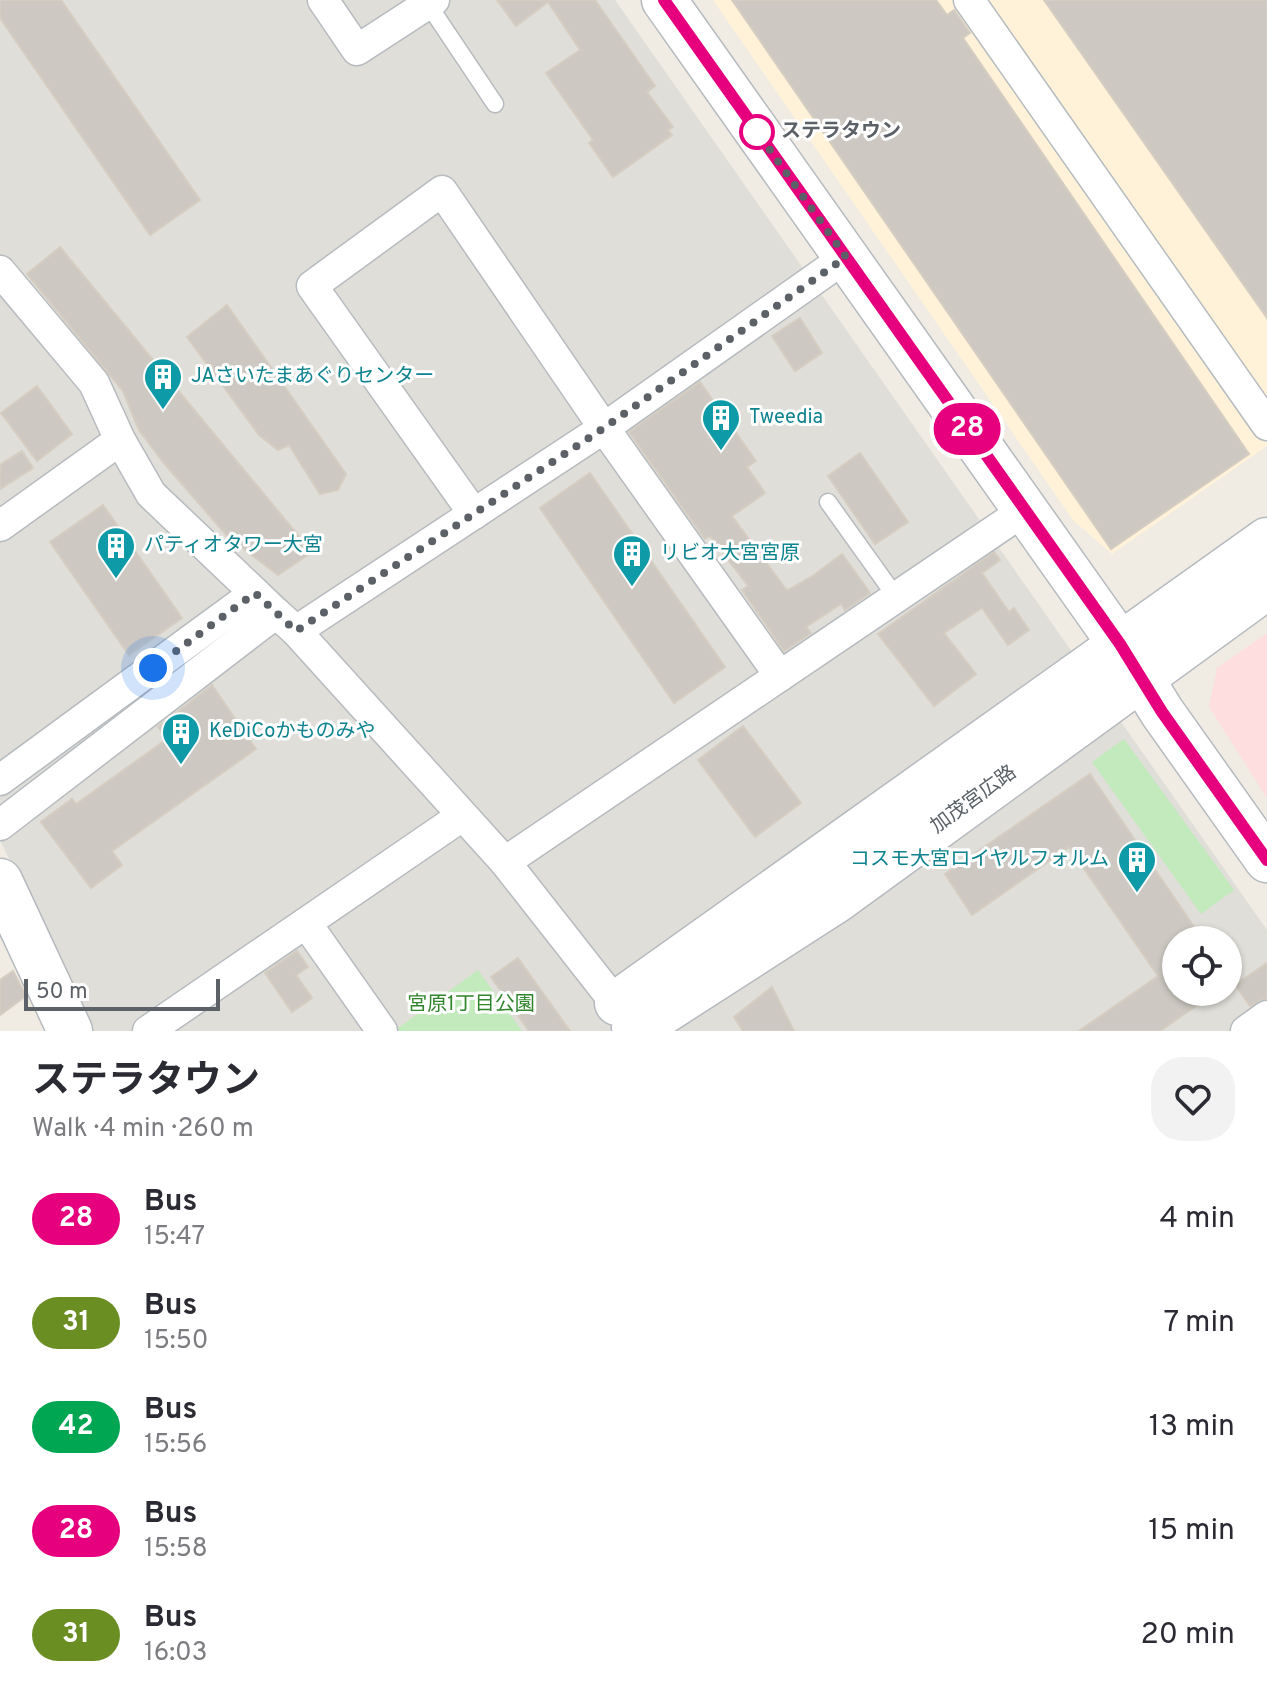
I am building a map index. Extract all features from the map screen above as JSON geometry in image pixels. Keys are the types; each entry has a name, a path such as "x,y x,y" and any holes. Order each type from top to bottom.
{"street":[{"path":"323,0 357,50 431,2"},
{"path":"664,0 1025,510 1267,860"},
{"path":"969,0 1267,425"},
{"path":"474,514 312,286 442,191 604,428 780,676"},
{"path":"0,780 276,612 474,514 604,428 846,257"},
{"path":"0,271 94,383 120,440 151,494 276,612 505,862 629,1020 1130,660 1267,540"},
{"path":"0,526 120,440"},
{"path":"505,862 1025,510"},
{"path":"1130,660 1267,587"},
{"path":"0,825 276,612"},
{"path":"148,1031 462,816"},
{"path":"0,881 70,1031"},
{"path":"306,923 382,1031"},
{"path":"1246,1031 1267,1016"}],"lane":[{"path":"431,2 495,104"},
{"path":"828,502 896,597"}],"shaded area":[{"path":"0,0 615,0 1267,930 1267,1031 90,1031 0,840"},
{"path":"713,0 1267,0 1267,446 1112,554 1073,520"},
{"path":"1267,633 1267,798 1209,707 1217,668"}],"green space":[{"path":"1124,739 1234,890 1201,914 1092,762"},
{"name":"宮原1丁目公園","path":"478,970 522,1031 394,1031"}],"building":[{"path":"0,0 61,0 200,200 150,235 0,18"},
{"path":"497,0 595,0 655,86 647,92 673,127 668,130 672,135 613,177 589,143 593,140 546,73 580,50 548,2 516,26"},
{"path":"732,0 936,0 947,15 954,10 970,33 963,38 1249,454 1111,549"},
{"path":"1044,0 1267,0 1267,318"},
{"name":"JAさいたまあぐりセンター","path":"60,247 312,552 278,575 228,537 163,462 139,430 123,391 27,274"},
{"path":"227,305 346,474 338,490 320,494 289,445 278,450 259,435 187,337"},
{"path":"800,318 822,353 795,371 772,336"},
{"path":"700,382 756,461 747,467 765,493 732,516 785,588 788,590 814,575 842,554 870,593 845,610 841,604 806,627 811,633 784,651 742,590 748,586 710,536 705,539 629,432"},
{"path":"37,386 72,434 37,461 1,413"},
{"path":"22,451 33,468 0,489 0,465"},
{"path":"860,453 908,522 875,544 828,476"},
{"name":"リビオ大宮宮原","path":"590,473 725,667 674,703 540,508"},
{"name":"パティオタワー大宮","path":"103,505 182,618 129,655 50,542"},
{"path":"994,552 1000,560 982,573 1009,612 1014,608 1029,630 1008,645 982,608 944,633 976,674 934,706 878,634"},
{"name":"KeDiCoかものみや","path":"212,685 256,749 112,851 122,865 91,888 41,822 72,799 76,804 167,739 158,727"},
{"path":"743,726 801,803 755,837 698,760"},
{"name":"コスモ大宮ロイヤルフォルム","path":"1090,774 1193,926 1162,926 1162,1006 1196,1006 1160,1031 1079,1031 1158,976 1069,847 972,915 945,874"},
{"path":"297,951 308,967 296,975 312,998 292,1012 265,973"},
{"path":"518,958 570,1031 529,1031 491,977"},
{"path":"1267,963 1267,998 1250,1006 1242,995 1242,980"},
{"path":"13,971 26,996 0,1015 0,980"},
{"path":"772,987 794,1031 743,1031 734,1017"}],"bus line":[{"name":"28","path":"664,0 1120,644 1162,712 1255,838 1267,860"}],"place":[{"name":"ステラタウン","path":"757,132"},
{"name":"JAさいたまあぐりセンター","path":"163,411"},
{"name":"Tweedia","path":"721,452"},
{"name":"パティオタワー大宮","path":"116,580"},
{"name":"リビオ大宮宮原","path":"632,588"},
{"name":"KeDiCoかものみや","path":"181,766"},
{"name":"コスモ大宮ロイヤルフォルム","path":"1137,894"}],"route":[{"path":"153,668 255,593 296,631 604,428 846,257 755,129 757,132"}]}
